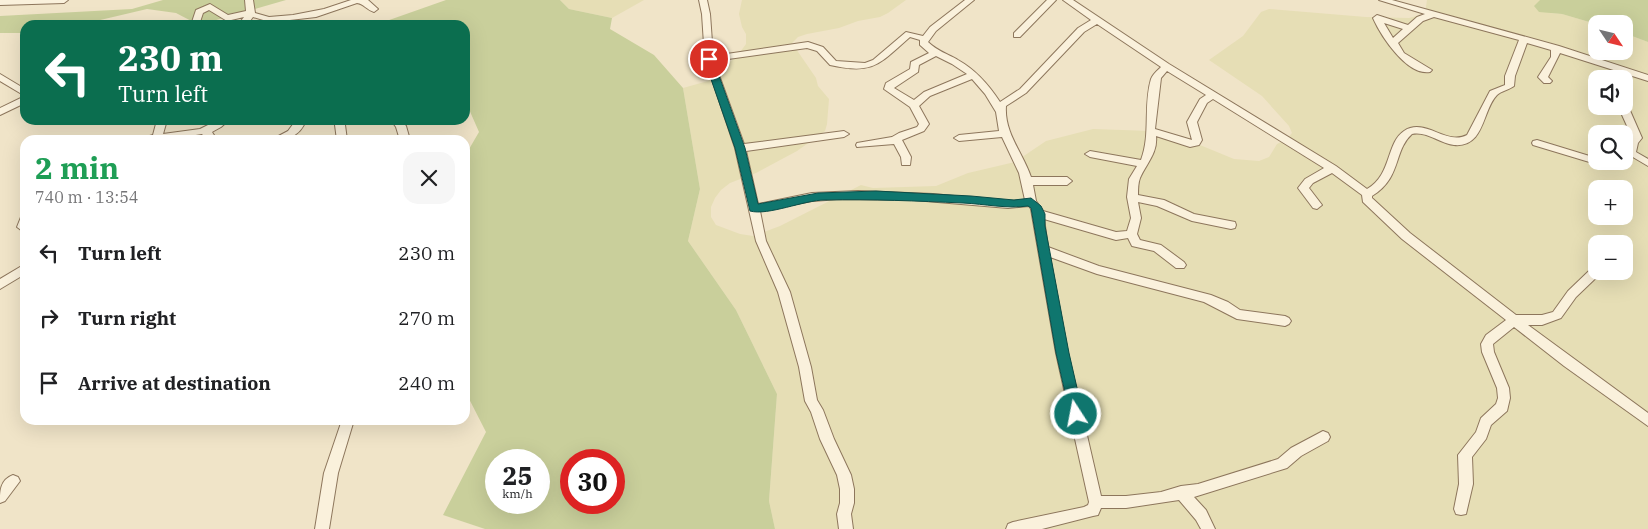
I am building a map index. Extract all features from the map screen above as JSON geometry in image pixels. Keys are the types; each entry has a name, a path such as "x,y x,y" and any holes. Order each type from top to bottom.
{"street":[{"path":"0,2 64,0"},
{"path":"246,20 251,14 249,0"},
{"path":"197,20 199,12 210,7 228,18 241,14 251,14 283,20 321,12 357,0 365,2 374,9"},
{"path":"703,0 706,14 709,59 740,148 761,241 787,301 806,367 811,401 817,410 827,439 844,475 847,489 847,504 844,514 846,529"},
{"path":"970,0 933,29 923,43 925,47 935,53 951,58 985,87 1000,111 1005,134 1027,181 1031,202 1036,206 1039,214 1062,353 1096,502 1093,510 1084,513 1013,529"},
{"path":"1016,35 1052,0"},
{"path":"1383,0 1556,48 1609,67 1648,78"},
{"path":"1073,1 1096,21 1332,168 1367,194"},
{"path":"1393,42 1420,19 1433,14"},
{"path":"1408,28 1377,18 1384,33 1405,58 1427,70"},
{"path":"1000,111 1001,105 1023,91 1081,30 1090,22 1096,21"},
{"path":"709,59 808,45 820,49 833,63 866,66 876,62 909,34 926,39"},
{"path":"1367,194 1383,185 1402,141 1409,132 1428,132 1455,142 1466,141 1471,137 1493,93 1509,86 1510,76 1524,39"},
{"path":"1547,81 1543,77 1554,57 1556,48"},
{"path":"861,145 897,140 902,135 921,129 924,124 914,105 889,89 890,85 915,70 914,64 935,53"},
{"path":"1166,66 1156,78 1150,126 1150,149 1134,179 1132,197 1136,218 1132,234 1136,242 1157,248 1180,265"},
{"path":"914,105 927,94 973,75"},
{"path":"0,77 20,90"},
{"path":"1151,131 1190,144 1195,143 1197,140 1192,122 1203,102 1212,94"},
{"path":"0,112 20,102"},
{"path":"1627,115 1637,138 1648,142"},
{"path":"181,135 204,131 221,125"},
{"path":"288,135 299,125"},
{"path":"340,125 341,135"},
{"path":"204,131 210,135"},
{"path":"740,148 844,134"},
{"path":"959,138 1005,134"},
{"path":"1633,142 1637,138"},
{"path":"897,140 906,157 906,163"},
{"path":"1537,143 1588,159"},
{"path":"1090,154 1143,164"},
{"path":"1633,158 1648,163"},
{"path":"1317,205 1303,188 1309,181 1332,168"},
{"path":"1027,181 1067,181"},
{"path":"1367,194 1366,199 1406,236 1568,362 1648,420"},
{"path":"753,208 788,204 818,196 876,195 1014,204 1031,202"},
{"path":"1132,197 1160,203 1192,217 1231,225"},
{"path":"1039,214 1116,236 1132,234"},
{"path":"1044,250 1097,270 1208,298 1224,305 1236,314 1284,321"},
{"path":"0,285 20,271"},
{"path":"1461,509 1466,484 1465,455 1481,435 1486,422 1502,407 1504,398 1503,388 1493,368 1486,344 1490,338 1515,320 1542,320 1557,315 1572,294 1588,278"},
{"path":"322,529 335,452 346,425"},
{"path":"1096,502 1144,500 1198,490 1282,464 1296,452 1323,437"},
{"path":"0,479 13,481 0,497"},
{"path":"1181,492 1200,515 1208,529"}],"shaded area":[{"path":"560,0 644,0 612,18 569,9"},
{"path":"742,0 906,0 880,17 807,34 798,37 792,43 816,78 818,86 829,99 827,124 825,131 797,151 756,173 730,183 715,198 711,207 711,217 716,225 740,234 753,236 780,226 861,185 873,188 936,186 968,173 1015,162 1046,141 1093,129 1151,131 1195,143 1234,159 1259,161 1269,157 1277,144 1286,140 1292,133 1289,126 1262,96 1209,60 1243,36 1261,12 1269,9 1366,17 1409,18 1425,14 1427,0 1540,0 1539,3 1550,13 1562,14 1588,22 1588,60 1633,60 1633,36 1648,42 1648,529 775,529 769,501 777,394 736,310 688,241 700,189 683,88 708,81 738,55 746,44 746,34 739,14"}],"green space":[{"path":"163,0 286,0 216,20 189,20 176,13 147,9 100,20 20,20 20,33 0,33 0,16 132,9"},
{"path":"446,0 560,0 569,9 612,18 610,29 654,55 683,88 700,189 688,241 736,310 777,394 769,501 775,529 485,529 443,515 486,432 470,401 470,147 479,132 470,112 470,20 389,20"},
{"path":"1540,0 1648,0 1648,42 1633,36 1633,15 1588,15 1588,22 1562,14 1539,12 1534,6"}],"route":[{"path":"709,59 740,148 753,208 788,204 818,196 876,195 905,195 1014,204 1031,202 1036,206 1039,214 1062,353 1071,384 1076,414"}]}
